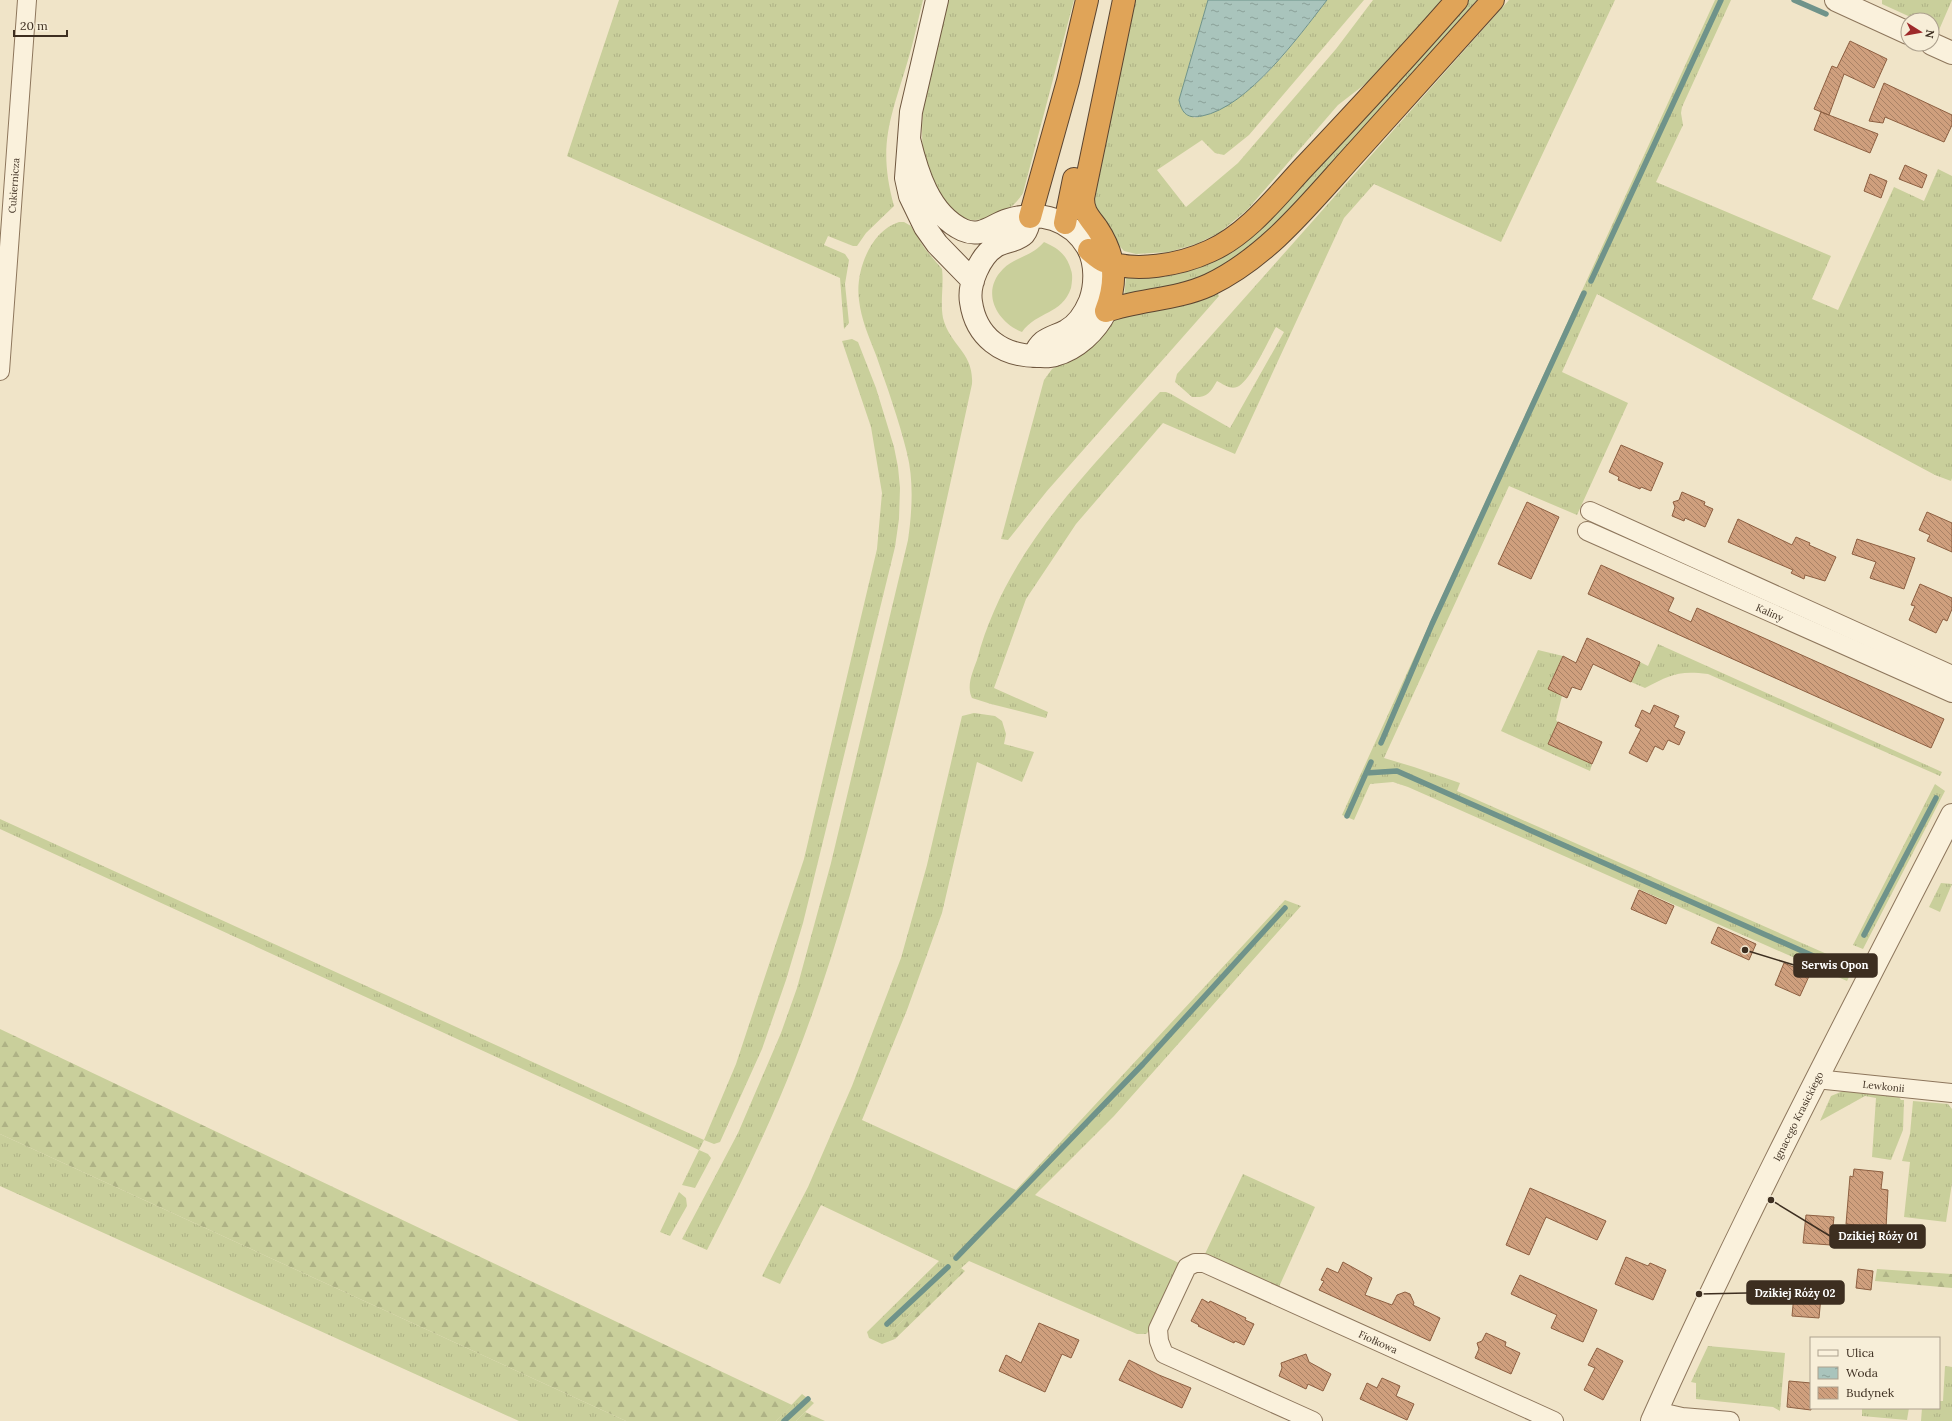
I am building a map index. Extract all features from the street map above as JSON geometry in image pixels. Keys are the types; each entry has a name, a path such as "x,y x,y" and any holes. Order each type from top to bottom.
{"highway":[{"path":"1030,217 1068,81 1087,0"},
{"path":"1065,223 1086,122 1116,0"},
{"path":"1106,310 1111,294 1113,263 1106,242 1085,213 1083,198 1124,0"},
{"path":"1089,250 1102,260 1113,263 1142,266 1165,265 1189,259 1211,251 1229,240 1264,210 1376,91 1457,0"},
{"path":"1106,310 1196,290 1228,275 1249,260 1290,225 1493,0"}],"main road":[{"path":"937,0 911,112 906,178 910,196 918,215 937,244 973,281"},
{"path":"1836,0 1900,29"},
{"path":"1940,48 1952,53"},
{"path":"909,139 922,184 939,211 964,230 982,233 990,227 1009,220 1030,217 1048,218 1065,223 1083,240 1089,250 1093,263 1094,277 1091,299 1087,308 1076,324 1040,343 1034,356"},
{"path":"1030,217 1027,229 1023,236 996,246 991,250 980,265 973,281 970,300 972,310 986,336 1001,349 1010,353 1034,356 1054,355 1073,347 1094,330 1106,310"},
{"name":"Ignacego Krasickiego","path":"1654,1416 1724,1263 1816,1079 1952,815"}],"street":[{"name":"Cukiernicza","path":"0,371 2,309 27,0"},
{"name":"Kaliny","path":"1590,511 1952,675"},
{"name":"Kaliny","path":"1586,531 1952,693"},
{"name":"Lewkonii","path":"1816,1079 1952,1093"},
{"name":"Fiołkowa","path":"1313,1421 1164,1354 1159,1341 1158,1329 1186,1267 1195,1263 1204,1263 1554,1421"},
{"path":"1654,1416 1730,1421"}],"green space":[{"path":"619,0 923,0 888,132 886,148 887,165 889,184 894,206 866,233 857,246 853,246 828,236 824,245 845,254 849,260 845,284 849,323 844,329 840,278 567,156"},
{"path":"948,0 1074,0 1023,193 1008,209 989,218 970,220 963,218 956,213 932,184 925,160 922,134 924,106 935,50"},
{"path":"1135,0 1208,0 1179,100 1194,118 1214,112 1234,101 1252,87 1285,53 1327,0 1364,0 1249,135 1224,155 1215,153 1202,140 1157,170 1186,207 1238,163 1336,49 1373,0 1445,0 1382,71 1338,105 1247,210 1219,233 1196,244 1169,252 1136,254 1124,251 1117,243 1094,207 1093,195"},
{"path":"1466,0 1477,0 1289,212 1254,247 1205,278 1124,297 1126,277 1146,278 1165,276 1199,268 1230,252 1261,230"},
{"path":"1509,0 1615,0 1501,242 1374,184 1344,218 1235,454 1163,423 1076,524 1026,599 994,688 1048,712 1046,718 972,698 970,693 971,679 990,621 1007,584 1028,549 1077,483 1160,392 1171,394 1230,428 1284,332 1276,327 1253,370 1242,384 1237,387 1229,387 1217,381 1205,396 1192,397 1175,382 1177,374"},
{"path":"1715,0 1731,0 1682,107 1681,113 1683,125 1656,182 1831,256 1812,299 1838,310 1894,187 1924,201 1938,169 1952,176 1951,481 1935,475 1597,294 1562,372 1628,403 1577,515 1509,486 1384,758 1460,783 1457,791 1845,962 1848,955 1858,959 1847,981 1408,787 1393,782 1370,784 1354,820 1342,815"},
{"path":"1882,0 1952,0 1940,28 1940,12 1900,12 1882,4"},
{"path":"899,222 904,222 911,226 925,249 942,269 943,318 946,328 966,356 972,373 972,384 895,723 864,844 833,953 795,1060 765,1132 707,1250 682,1239 738,1133 781,1033 797,988 831,863 908,540 911,519 911,474 897,416 863,321 858,289 862,265 873,243 880,234"},
{"path":"1044,242 1058,250 1067,260 1072,274 1071,288 1067,297 1062,303 1028,325 1022,332 1005,321 999,314 994,305 992,296 993,287 996,278 1003,269 1034,251"},
{"path":"1217,292 1219,296 1047,491 1008,540 1001,539 1044,380 1052,369 1084,352 1096,343 1115,320 1128,313"},
{"path":"852,339 858,342 876,388 894,447 900,488 899,519 895,547 803,923 786,980 762,1049 720,1142 714,1144 704,1140 736,1064 804,859 877,549 882,493 871,427 842,341"},
{"path":"1658,644 1942,772 1940,776 1708,674 1681,673 1668,677 1645,688 1631,682 1640,662 1648,666"},
{"path":"1538,650 1563,656 1548,688 1562,696 1556,720 1558,722 1548,744 1592,764 1590,771 1501,731"},
{"path":"974,713 995,716 1002,721 1006,734 1004,744 1034,752 1022,782 977,762 942,913 907,1010 862,1120 1016,1190 1285,900 1301,906 1114,1116 1035,1195 1179,1263 1149,1331 1146,1334 1137,1334 969,1261 890,1332 895,1339 882,1344 869,1338 867,1332 939,1261 821,1205 780,1284 762,1276 808,1187 852,1086 901,958 927,865 962,716"},
{"path":"1935,784 1945,791 1863,949 1853,945"},
{"path":"0,819 704,1140 699,1150 0,829"},
{"path":"1941,883 1952,884 1940,912 1929,907"},
{"path":"0,1029 792,1405 776,1421 626,1421 0,1134"},
{"path":"1860,1090 1898,1095 1901,1100 1904,1100 1903,1130 1891,1160 1872,1157 1876,1098 1865,1096 1820,1121 1831,1096 1843,1091"},
{"path":"1913,1101 1948,1104 1952,1109 1952,1183 1946,1222 1904,1217 1910,1162 1902,1161 1910,1134"},
{"path":"0,1134 626,1421 519,1421 0,1186"},
{"path":"699,1150 708,1154 711,1158 695,1188 682,1185"},
{"path":"1243,1174 1315,1207 1278,1289 1204,1256"},
{"path":"679,1192 686,1198 687,1206 670,1236 660,1232"},
{"path":"961,1268 965,1271 895,1339 890,1332"},
{"path":"1877,1269 1952,1274 1952,1288 1875,1281"},
{"path":"1708,1346 1785,1353 1780,1411 1773,1407 1696,1399 1696,1383 1691,1382"},
{"path":"1945,1366 1952,1367 1952,1421 1921,1421 1922,1409 1940,1409 1940,1401 1943,1401"},
{"path":"802,1394 814,1403 796,1421 776,1421"},
{"path":"1862,1409 1909,1409 1907,1420 1862,1416"},
{"path":"805,1412 825,1421 796,1421"}],"water":[{"path":"1208,0 1327,0 1287,50 1254,85 1237,99 1219,110 1202,116 1193,117 1184,112 1179,100"}],"building":[{"path":"1850,41 1887,59 1874,88 1844,74 1829,115 1814,109 1832,66 1837,68"},
{"path":"1884,83 1952,115 1952,125 1944,142 1885,117 1883,123 1869,121"},
{"path":"1821,112 1878,134 1870,153 1814,130"},
{"path":"1905,165 1927,175 1922,188 1899,179"},
{"path":"1870,174 1887,181 1881,198 1864,191"},
{"path":"1621,445 1663,463 1651,491 1641,487 1640,489 1618,480 1619,477 1609,472"},
{"path":"1682,492 1705,502 1704,505 1713,509 1705,527 1685,518 1684,521 1672,516 1675,507 1673,502 1679,500"},
{"path":"1527,502 1559,517 1531,579 1498,564"},
{"path":"1927,512 1952,523 1952,552 1927,541 1930,535 1919,530"},
{"path":"1738,519 1792,545 1796,537 1810,543 1809,545 1836,557 1825,581 1805,575 1804,579 1791,573 1793,570 1728,542"},
{"path":"1857,539 1915,558 1904,589 1870,578 1876,562 1852,554"},
{"path":"1601,565 1674,598 1668,611 1691,622 1697,608 1944,719 1931,748 1588,594"},
{"path":"1920,584 1952,598 1952,609 1947,621 1943,619 1936,633 1909,620 1915,606 1911,605"},
{"path":"1587,638 1640,662 1631,682 1593,664 1581,690 1572,687 1567,698 1548,689 1563,656 1576,663"},
{"path":"1654,705 1679,716 1674,727 1685,732 1679,745 1668,740 1663,750 1655,746 1647,762 1629,753 1641,729 1635,726 1642,710 1650,714"},
{"path":"1558,722 1602,742 1592,764 1548,744"},
{"path":"1639,890 1674,906 1666,924 1631,909"},
{"path":"1718,927 1756,944 1749,960 1711,943"},
{"path":"1784,963 1810,974 1800,996 1775,985"},
{"path":"1854,1169 1883,1172 1881,1189 1888,1190 1886,1228 1846,1224 1850,1176 1853,1177"},
{"path":"1530,1188 1606,1221 1597,1240 1546,1217 1529,1255 1506,1245"},
{"path":"1806,1215 1834,1217 1831,1245 1803,1243"},
{"path":"1626,1257 1648,1266 1650,1263 1666,1270 1653,1300 1615,1284"},
{"path":"1343,1262 1372,1278 1365,1295 1392,1305 1397,1295 1405,1292 1410,1294 1414,1303 1413,1305 1440,1318 1430,1341 1319,1290 1324,1281 1321,1280 1327,1268 1338,1273"},
{"path":"1858,1269 1873,1271 1871,1290 1856,1288"},
{"path":"1520,1275 1597,1310 1583,1342 1551,1328 1557,1315 1511,1294"},
{"path":"1795,1284 1822,1286 1819,1318 1792,1316"},
{"path":"1202,1299 1209,1303 1210,1301 1246,1318 1245,1320 1254,1324 1244,1345 1235,1341 1234,1343 1198,1326 1199,1325 1191,1321"},
{"path":"1039,1323 1079,1340 1071,1358 1062,1354 1045,1392 999,1371 1006,1355 1021,1363"},
{"path":"1486,1333 1506,1342 1505,1346 1520,1353 1511,1374 1475,1358 1479,1349 1477,1343 1482,1341"},
{"path":"1597,1348 1623,1361 1603,1400 1584,1390 1595,1368 1588,1365"},
{"path":"1306,1354 1309,1362 1331,1374 1323,1391 1308,1384 1306,1389 1279,1376 1282,1368 1281,1363"},
{"path":"1129,1360 1159,1375 1191,1388 1182,1408 1119,1380"},
{"path":"1382,1378 1400,1386 1396,1396 1414,1404 1407,1420 1360,1399 1367,1383 1377,1388"},
{"path":"1789,1381 1810,1383 1811,1410 1787,1407"}],"waterway":[{"path":"1591,281 1721,0"},
{"path":"1794,0 1826,14"},
{"path":"1381,743 1432,624 1584,293"},
{"path":"1347,816 1371,762"},
{"path":"1366,773 1397,771 1838,967"},
{"path":"1864,935 1936,798"},
{"path":"956,1258 1143,1064 1285,908"},
{"path":"887,1324 948,1267"},
{"path":"784,1421 808,1399"}],"place":[{"name":"Serwis Opon","path":"1745,950"},
{"name":"Dzikiej Róży 01","path":"1771,1200"},
{"name":"Dzikiej Róży 02","path":"1699,1294"}]}
